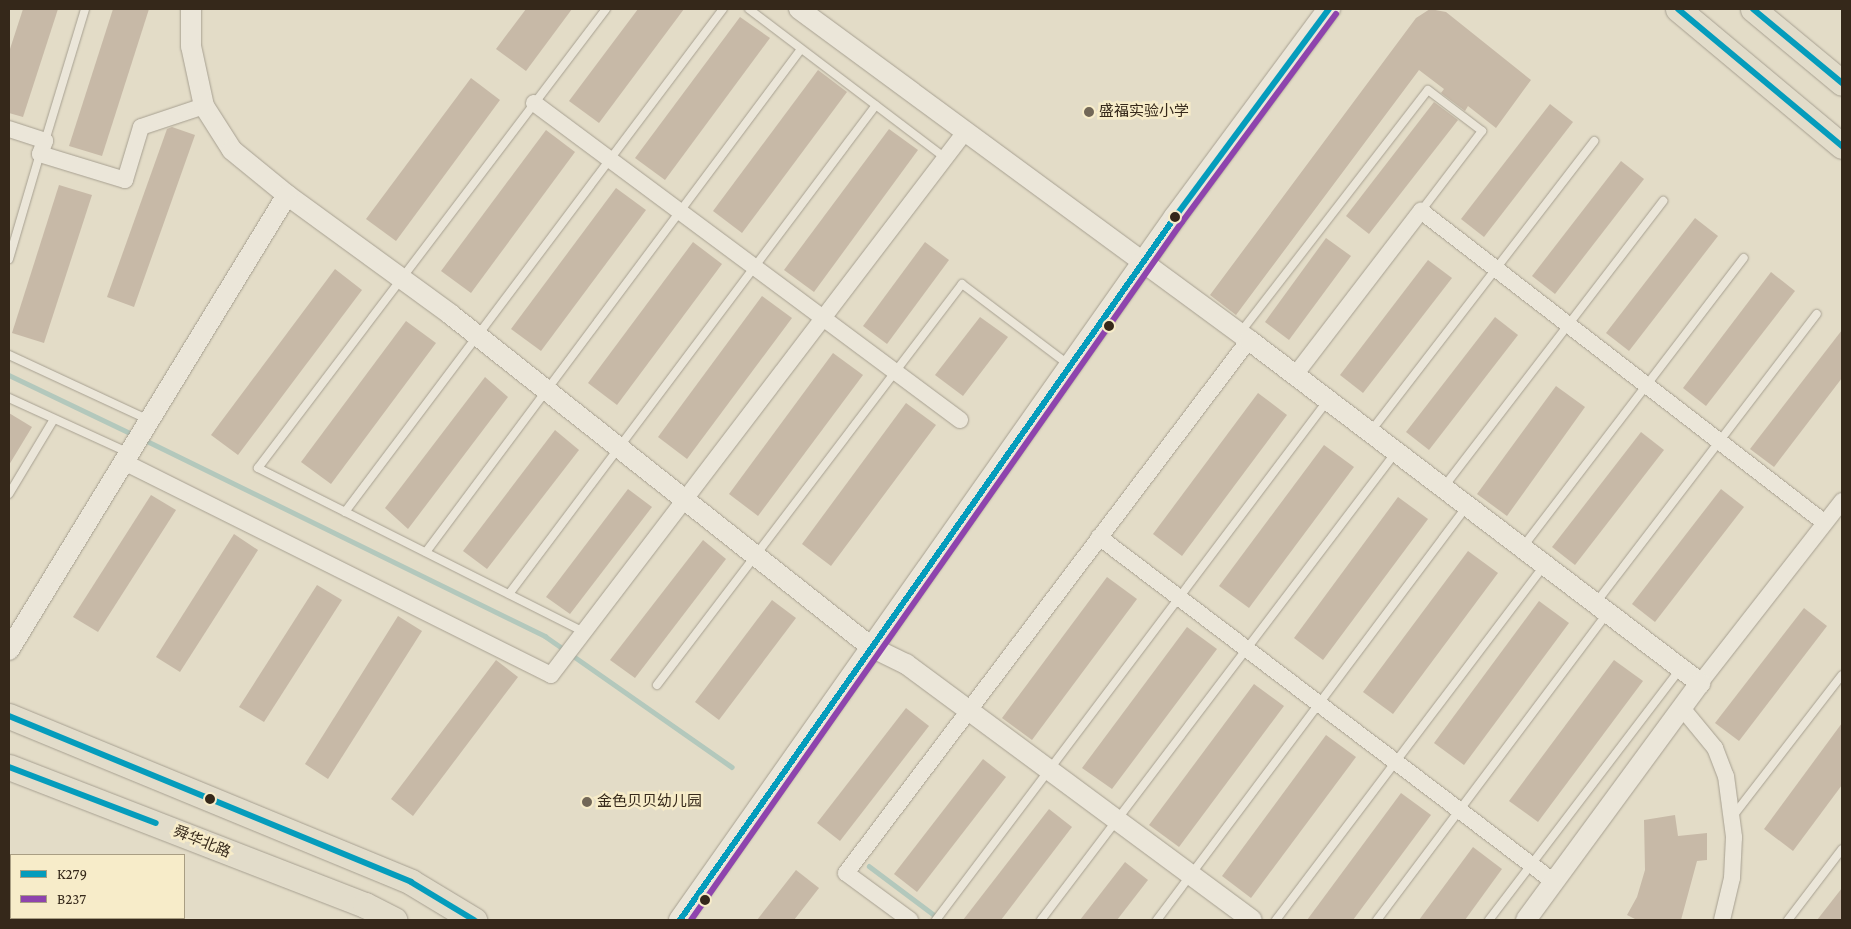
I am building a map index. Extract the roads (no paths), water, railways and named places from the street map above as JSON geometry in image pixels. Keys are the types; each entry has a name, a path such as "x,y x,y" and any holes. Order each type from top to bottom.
{"main road":[{"path":"680,920 1071,366 1329,9"},
{"path":"1678,9 1842,146"},
{"path":"1753,9 1842,83"},
{"path":"9,716 411,882 474,920"},
{"name":"舜华北路","path":"9,767 365,905 394,920"}],"street":[{"path":"191,9 191,46 204,106 232,150 287,195 402,278 478,336 871,647 906,664 1252,920"},
{"path":"799,9 1295,375 1700,683"},
{"path":"534,103 960,420"},
{"path":"9,129 43,147 125,180 141,127 204,106"},
{"path":"136,442 551,675 586,633 965,132"},
{"path":"9,650 287,195"},
{"path":"1295,375 1421,211 1825,523"},
{"path":"910,920 846,873 1099,537 1244,337"},
{"path":"1526,920 1700,683 1842,501"},
{"path":"1099,537 1554,882"},
{"path":"1682,708 1715,748 1726,776 1732,817 1732,878 1722,920"}],"lane":[{"path":"9,259 86,9"},
{"path":"586,633 258,468 606,9"},
{"path":"345,512 723,9"},
{"path":"749,9 945,158"},
{"path":"426,552 548,391 801,48"},
{"path":"1244,337 1428,90 1482,131 1421,211"},
{"path":"509,594 876,105"},
{"path":"1370,432 1594,141"},
{"path":"1443,488 1663,201"},
{"path":"1522,548 1744,258"},
{"path":"657,685 962,284 1071,366"},
{"path":"1377,920 1460,811 1719,442 1817,314"},
{"path":"9,355 136,442"},
{"path":"9,398 54,419 136,442"},
{"path":"936,920 1328,400"},
{"path":"9,494 54,419"},
{"path":"1041,920 1396,452"},
{"path":"1157,920 1467,506"},
{"path":"1276,920 1544,565"},
{"path":"1489,920 1680,668"},
{"path":"1732,817 1842,676"},
{"path":"1788,920 1842,849"}],"waterway":[{"path":"9,375 134,435"},
{"path":"143,439 545,636 565,650"},
{"path":"572,655 732,767"},
{"path":"869,866 941,920"}],"place":[{"name":"盛福实验小学","path":"1089,112"},
{"name":"金色贝贝幼儿园","path":"587,802"}]}
